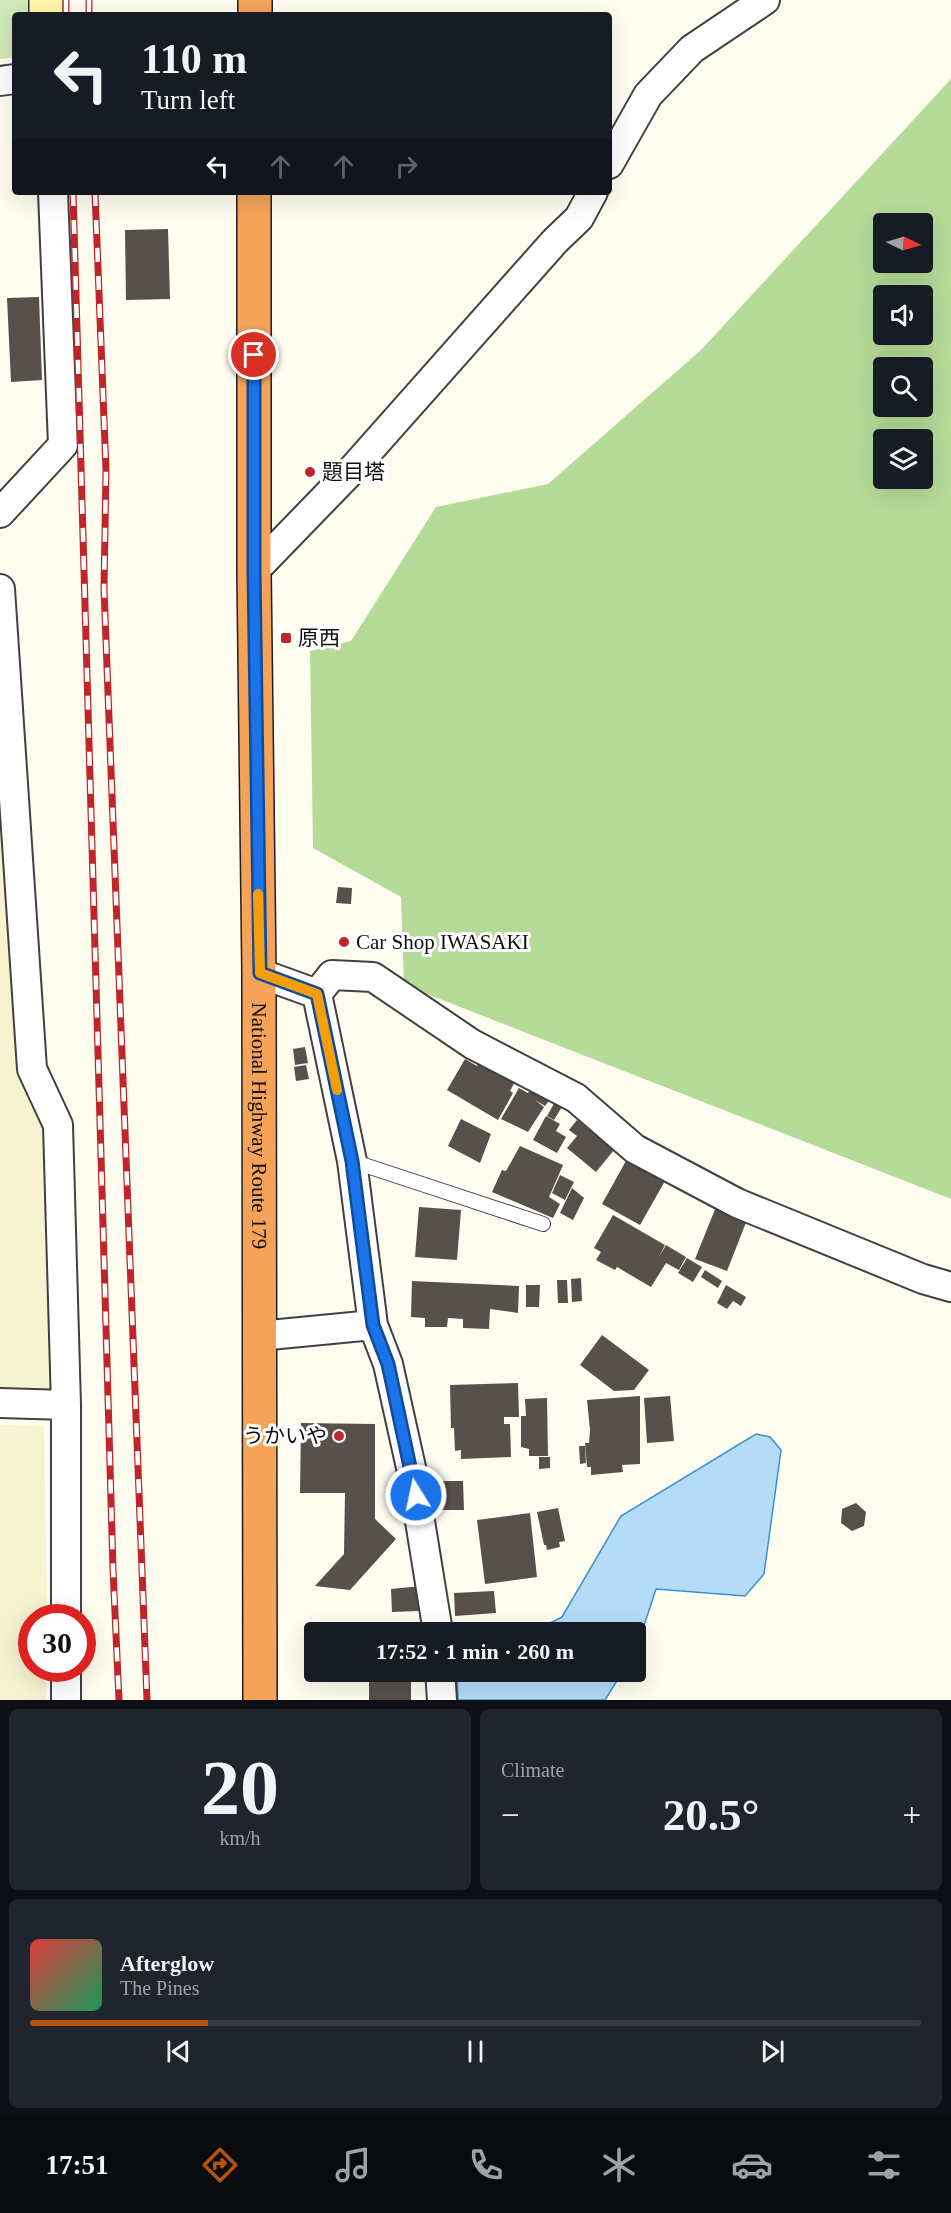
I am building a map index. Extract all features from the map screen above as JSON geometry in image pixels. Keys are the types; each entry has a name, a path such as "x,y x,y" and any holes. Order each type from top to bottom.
{"highway":[{"name":"National Highway Route 179","path":"254,195 254,571 260,973 260,1700"}],"street":[{"path":"612,159 648,95 692,49 765,0"},
{"path":"0,513 63,445 53,195"},
{"path":"254,571 350,472 547,250 579,218 591,195"},
{"path":"0,589 32,1069 58,1125 66,1405 66,1604"},
{"path":"260,973 317,994"},
{"path":"317,994 332,975 373,977 472,1044 576,1098 635,1149 736,1203 923,1279 951,1287"},
{"path":"317,994 352,1161 373,1325 388,1364 412,1472 436,1622"},
{"path":"259,1336 373,1325"},
{"path":"0,1403 66,1405"},
{"path":"66,1682 66,1700"},
{"path":"441,1682 442,1700"}],"lane":[{"path":"352,1161 543,1224"}],"shaded area":[{"path":"0,690 51,1116 56,1390 0,1390"},
{"path":"0,1425 44,1426 47,1604 18,1604 18,1682 46,1682 46,1700 0,1700"}],"green space":[{"path":"0,0 30,0 31,12 12,12 12,57 0,59"},
{"path":"951,79 951,1199 404,985 401,897 313,848 310,651 351,641 436,507 548,484 701,350"}],"water":[{"path":"756,1434 770,1437 781,1450 764,1574 745,1596 656,1589 645,1622 552,1622 562,1617 621,1516"},
{"path":"457,1682 616,1682 605,1700 458,1700"}],"building":[{"path":"168,229 170,299 126,300 125,230"},
{"path":"39,297 42,380 11,382 7,298"},
{"path":"338,887 352,888 351,904 336,903"},
{"path":"305,1047 308,1063 295,1065 293,1049"},
{"path":"481,1058 517,1078 510,1091 513,1093 498,1120 447,1090 465,1059 477,1066"},
{"path":"306,1065 309,1079 296,1081 294,1067"},
{"path":"533,1086 552,1097 545,1106 535,1100 544,1107 528,1132 501,1119 519,1088 528,1093"},
{"path":"556,1100 563,1105 554,1120 547,1116"},
{"path":"546,1116 560,1124 556,1131 566,1137 557,1153 533,1140"},
{"path":"461,1119 491,1134 480,1163 448,1146"},
{"path":"577,1120 614,1150 596,1172 567,1148 577,1136 569,1130"},
{"path":"520,1146 563,1165 549,1197 560,1204 553,1218 492,1192 502,1170 506,1171"},
{"path":"627,1159 665,1181 640,1225 602,1204"},
{"path":"560,1175 574,1182 565,1200 552,1193"},
{"path":"572,1188 584,1198 573,1220 560,1213"},
{"path":"419,1207 461,1210 457,1260 415,1257"},
{"path":"716,1207 747,1220 727,1271 695,1259"},
{"path":"613,1215 665,1245 659,1257 666,1245 686,1257 679,1270 666,1263 651,1287 617,1267 615,1270 596,1260 601,1252 594,1248"},
{"path":"687,1258 702,1267 693,1282 678,1273"},
{"path":"705,1270 722,1281 718,1288 701,1277"},
{"path":"581,1278 582,1301 572,1302 571,1279"},
{"path":"557,1280 567,1280 568,1303 558,1303"},
{"path":"412,1281 519,1286 518,1313 490,1309 489,1329 463,1328 463,1319 448,1318 447,1327 425,1327 425,1318 411,1317"},
{"path":"526,1285 540,1285 539,1307 526,1307"},
{"path":"726,1285 746,1297 741,1306 733,1301 727,1309 717,1303"},
{"path":"602,1335 649,1370 634,1390 614,1391 580,1365"},
{"path":"518,1383 519,1417 504,1417 504,1424 510,1424 511,1457 461,1459 461,1450 455,1451 454,1428 451,1428 450,1385"},
{"path":"640,1396 640,1464 622,1465 623,1472 591,1475 591,1467 587,1467 585,1443 589,1443 590,1430 587,1400"},
{"path":"670,1396 674,1441 647,1443 644,1398"},
{"path":"547,1398 548,1456 529,1456 529,1449 521,1447 521,1416 526,1416 525,1399"},
{"path":"301,1423 375,1424 375,1519 396,1539 350,1590 315,1586 344,1554 345,1493 300,1493"},
{"path":"579,1446 585,1446 586,1463 580,1464"},
{"path":"539,1457 550,1457 550,1468 539,1469"},
{"path":"437,1481 463,1481 464,1510 438,1510"},
{"path":"856,1503 866,1512 864,1526 852,1531 841,1523 842,1509"},
{"path":"558,1508 565,1541 559,1542 560,1547 547,1550 537,1512"},
{"path":"530,1513 537,1577 485,1584 477,1520"},
{"path":"421,1586 419,1611 392,1612 391,1589"},
{"path":"494,1591 496,1613 455,1616 454,1593"},
{"path":"369,1682 411,1682 411,1700 369,1700"}],"railway":[{"path":"66,0 66,12"},
{"path":"89,0 89,12"},
{"path":"73,195 113,1569 119,1700"},
{"path":"95,195 106,470 104,589 147,1700"}],"slow traffic":[{"path":"258,894 260,973 317,994 337,1090"}],"place":[{"name":"題目塔","path":"310,472"},
{"name":"原西","path":"286,638"},
{"name":"Car Shop IWASAKI","path":"344,942"},
{"name":"うかいや","path":"339,1436"}],"route":[{"path":"254,355 254,571 260,973 317,994 352,1161 373,1325 388,1364 416,1495"}]}
